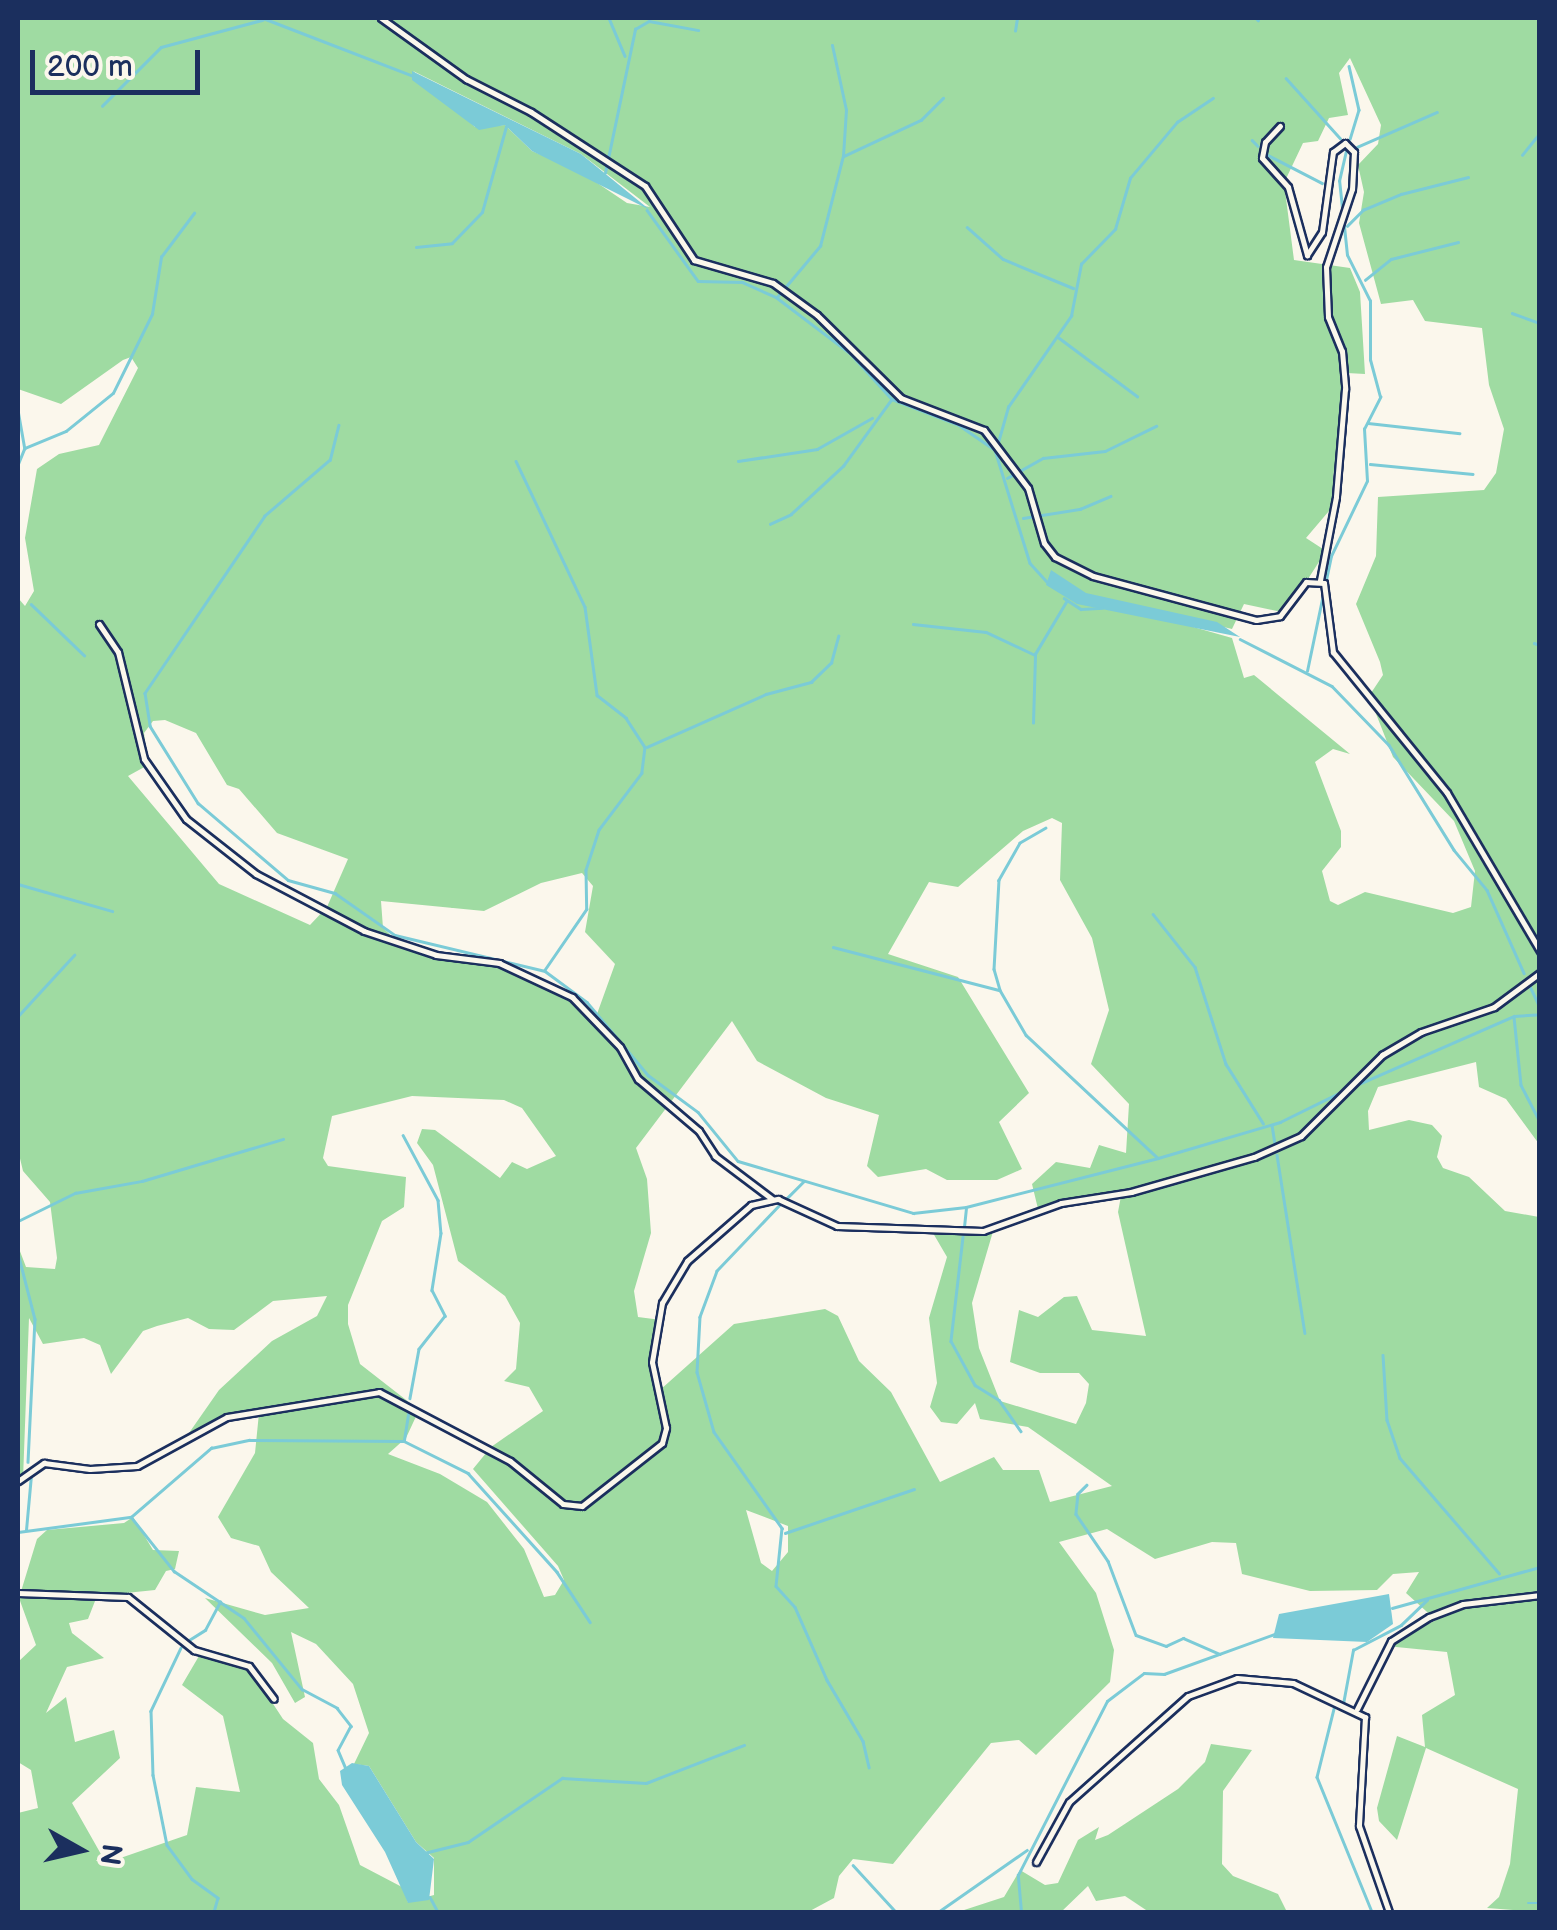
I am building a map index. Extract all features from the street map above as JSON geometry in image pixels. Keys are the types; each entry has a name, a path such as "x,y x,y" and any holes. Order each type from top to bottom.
{"street":[{"path":"381,18 466,79 531,112 645,186 694,260 772,283 816,315 901,398 984,430 1028,488 1044,543 1055,558 1104,579 1256,620 1280,616 1306,582 1320,580"},
{"path":"1280,126 1265,142 1262,158 1288,187 1308,256 1322,232 1333,152 1344,143 1354,152 1352,189 1326,267 1328,317 1342,351 1345,389 1336,498 1320,580 1330,597 1333,652 1447,792 1540,951"},
{"path":"99,624 118,652 144,759 186,819 256,874 364,931 436,954 499,963 572,998 620,1047 638,1079 699,1131 715,1156 772,1198 837,1226 984,1232 1061,1203 1131,1192 1254,1157 1301,1136 1382,1054 1421,1032 1488,1010 1540,973"},
{"path":"18,1482 44,1463 137,1466 227,1417 380,1392 510,1460 564,1504 582,1506 654,1454 666,1436 652,1352 674,1279 713,1235 751,1205 772,1198"},
{"path":"18,1593 128,1597 194,1650 248,1666 274,1699"},
{"path":"1357,1708 1391,1640 1429,1617 1464,1604 1540,1596"},
{"path":"1036,1862 1070,1802 1188,1696 1247,1678 1305,1686 1357,1708 1366,1722 1358,1762 1359,1826 1389,1912"}],"green space":[{"path":"18,18 1539,18 1539,1144 1506,1099 1479,1087 1476,1062 1378,1087 1368,1111 1369,1130 1409,1120 1432,1125 1442,1136 1437,1157 1443,1168 1469,1177 1505,1211 1539,1217 1539,1912 1487,1908 1499,1897 1510,1864 1518,1789 1426,1748 1397,1840 1379,1821 1377,1808 1397,1736 1425,1747 1422,1715 1455,1695 1447,1652 1386,1646 1436,1620 1406,1593 1419,1572 1393,1574 1377,1590 1310,1591 1242,1574 1236,1543 1212,1542 1155,1559 1107,1529 1059,1542 1096,1593 1114,1650 1110,1682 1036,1755 1019,1740 991,1743 893,1864 853,1859 839,1876 834,1898 808,1912 18,1912 18,1813 38,1808 31,1770 18,1762 18,1662 36,1645 19,1598 37,1539 47,1530 124,1523 133,1517 153,1550 179,1551 175,1569 166,1571 155,1590 97,1596 88,1619 69,1623 72,1633 104,1658 67,1667 46,1713 66,1697 75,1742 114,1730 120,1758 72,1803 106,1863 187,1835 196,1787 240,1792 223,1716 182,1685 199,1656 228,1654 250,1669 283,1719 313,1743 319,1779 339,1805 360,1865 402,1887 408,1902 434,1895 434,1858 416,1842 369,1766 354,1764 369,1733 353,1684 316,1644 291,1632 305,1697 295,1703 272,1663 205,1598 265,1615 309,1608 271,1572 259,1546 231,1538 218,1517 255,1453 259,1413 219,1418 189,1433 219,1390 272,1341 317,1316 327,1296 273,1301 234,1330 209,1329 188,1318 143,1331 111,1374 100,1345 84,1338 43,1344 29,1318 23,1479 18,1483 18,1246 26,1267 55,1269 57,1258 50,1202 23,1171 18,1150 18,598 25,606 34,591 25,538 37,469 59,454 99,445 138,368 131,357 123,360 61,404 18,389","holes":["1350,58 1381,125 1378,144 1358,165 1364,192 1359,223 1381,304 1413,300 1425,321 1482,328 1489,385 1504,429 1496,473 1484,490 1378,497 1376,556 1356,604 1380,662 1383,675 1369,696 1393,757 1454,821 1475,871 1471,907 1453,913 1365,892 1338,905 1330,901 1322,871 1341,847 1341,831 1315,762 1333,749 1350,754 1254,675 1244,678 1232,638 1046,585 1232,629 1244,604 1286,613 1326,551 1306,538 1340,498 1333,478 1347,373 1365,374 1360,292 1350,268 1294,260 1284,183 1303,143 1318,141 1329,118 1348,115 1339,73","413,71 581,154 650,207 627,203 578,170 532,151 505,125 475,127","165,720 196,733 227,785 239,789 277,833 348,859 327,907 310,925 219,884 128,776 148,765 144,733 153,721","1052,818 1062,823 1060,880 1092,938 1109,1010 1091,1064 1129,1104 1126,1153 1099,1145 1090,1168 1056,1162 1032,1184 1039,1213 1121,1196 1118,1212 1146,1336 1092,1330 1077,1296 1064,1297 1038,1317 1019,1310 1010,1362 1040,1373 1079,1373 1089,1384 1086,1403 1076,1424 1000,1401 979,1348 972,1303 994,1228 933,1233 947,1257 929,1318 937,1383 930,1407 941,1422 957,1424 975,1403 980,1419 1028,1427 1112,1486 1050,1502 1039,1470 1003,1470 994,1457 940,1482 891,1392 859,1361 838,1316 825,1309 734,1324 660,1390 655,1361 661,1320 638,1317 634,1291 651,1233 647,1179 636,1148 732,1021 757,1061 826,1098 879,1115 867,1166 878,1177 926,1169 947,1180 997,1180 1022,1169 999,1122 1029,1093 958,977 888,954 929,882 958,887 1023,831","582,873 593,886 585,932 615,964 597,1014 490,963 401,945 383,928 381,901 484,911 541,883","412,1096 504,1100 522,1108 556,1156 527,1169 512,1162 500,1178 435,1130 422,1129 417,1143 433,1165 458,1261 505,1296 520,1323 516,1369 504,1381 529,1387 543,1411 491,1447 473,1469 558,1566 564,1580 555,1595 544,1597 524,1549 487,1502 440,1474 388,1454 406,1438 419,1410 360,1364 348,1324 348,1305 382,1221 404,1207 406,1177 328,1166 323,1158 332,1116","746,1510 788,1526 788,1552 772,1571 761,1563"]},
{"path":"1211,1744 1252,1750 1223,1791 1222,1864 1233,1876 1278,1894 1287,1912 1149,1912 1125,1896 1096,1901 1088,1886 1061,1912 958,1912 1004,1897 1020,1870 1045,1885 1058,1883 1078,1840 1099,1827 1095,1840 1108,1835 1178,1789 1205,1762"}],"water":[{"path":"412,71 581,154 650,210 532,151 505,125 479,130 412,80"},
{"path":"1051,570 1086,593 1217,622 1240,637 1077,604 1046,585"},
{"path":"1389,1594 1393,1624 1367,1642 1273,1638 1279,1614"},
{"path":"352,1763 369,1766 416,1842 434,1859 429,1900 408,1903 385,1852 342,1785 340,1771"}],"waterway":[{"path":"263,18 411,75"},
{"path":"609,18 625,56"},
{"path":"1015,31 1017,18"},
{"path":"102,106 161,47 262,20"},
{"path":"605,173 635,29 649,21 698,30"},
{"path":"777,297 820,246 843,156 846,110 832,45"},
{"path":"1349,66 1359,110 1350,139"},
{"path":"1286,78 1340,138"},
{"path":"844,156 921,120 943,98"},
{"path":"997,446 1008,407 1071,316 1081,264 1115,229 1130,178 1177,122 1213,98"},
{"path":"1357,147 1437,112"},
{"path":"416,247 452,243 482,212 507,123"},
{"path":"1522,155 1540,133"},
{"path":"1252,140 1258,146"},
{"path":"1342,208 1339,181 1347,147"},
{"path":"1266,154 1322,183"},
{"path":"1347,226 1363,210 1401,194 1468,177"},
{"path":"647,210 698,281 742,282 776,297 851,354 892,399 959,425 995,450 1030,563 1047,582"},
{"path":"25,448 66,431 113,393 152,314 161,257 194,213"},
{"path":"1307,671 1331,556 1367,481 1364,429 1380,397 1370,360 1370,301 1347,255 1344,224"},
{"path":"967,227 1003,259 1073,288"},
{"path":"1365,280 1391,259 1458,242"},
{"path":"1512,313 1540,323"},
{"path":"1058,337 1137,396"},
{"path":"770,524 791,514 843,466 891,400"},
{"path":"18,410 25,448 18,465"},
{"path":"738,461 817,449 872,418"},
{"path":"1368,423 1459,433"},
{"path":"339,425 330,460 265,516 145,693 150,726 198,803 288,880 335,893 395,935 545,971 587,1002 648,1075 698,1112 738,1161 913,1213 966,1207 1158,1158 1280,1122 1343,1091"},
{"path":"1007,478 1043,458 1105,451 1156,426"},
{"path":"516,461 585,607 597,695 626,718 645,747 642,773 599,830 586,870 587,909 545,970"},
{"path":"1370,464 1473,474"},
{"path":"1023,518 1080,509 1110,496"},
{"path":"1064,598 1081,609 1102,608"},
{"path":"1033,723 1035,654 1066,602"},
{"path":"31,604 84,655"},
{"path":"913,624 986,632 1033,654"},
{"path":"647,747 766,694 811,682 831,663 838,636"},
{"path":"1240,639 1332,686 1389,745 1454,850 1487,890 1524,973"},
{"path":"1534,643 1540,645"},
{"path":"1046,828 1020,843 999,880 994,969 1000,990 1026,1035 1157,1157"},
{"path":"18,884 112,911"},
{"path":"1153,914 1195,967 1226,1064 1263,1123"},
{"path":"833,947 999,990"},
{"path":"18,1016 74,955"},
{"path":"1529,984 1540,1008"},
{"path":"1359,1084 1514,1016 1540,1014"},
{"path":"1514,1017 1521,1085 1540,1122"},
{"path":"1272,1125 1275,1145"},
{"path":"403,1135 438,1200 441,1233 432,1290 445,1316 419,1349 410,1398"},
{"path":"18,1221 75,1193 142,1181 283,1139"},
{"path":"1277,1155 1305,1333"},
{"path":"787,1198 803,1182"},
{"path":"780,1205 717,1271 700,1317 697,1372 714,1432 782,1528 776,1586 795,1607 827,1680 863,1741 869,1767"},
{"path":"964,1227 966,1209"},
{"path":"963,1237 951,1341 975,1385 999,1400 1021,1431"},
{"path":"18,1253 35,1319 28,1462"},
{"path":"1383,1355 1387,1420 1400,1458 1499,1573"},
{"path":"404,1440 409,1408"},
{"path":"18,1532 131,1517 211,1448 249,1440 404,1441 468,1473 557,1572 590,1622"},
{"path":"26,1530 31,1475"},
{"path":"1087,1485 1078,1494 1076,1514 1108,1561 1136,1635 1166,1646 1183,1638 1220,1654"},
{"path":"785,1533 914,1489"},
{"path":"132,1518 174,1571 244,1618 302,1689 337,1708 351,1726 338,1750 346,1769"},
{"path":"1392,1608 1540,1567"},
{"path":"1343,1704 1353,1650 1401,1625 1427,1600"},
{"path":"189,1640 205,1630 220,1602"},
{"path":"1021,1912 1018,1875 1107,1701 1144,1673 1164,1674 1277,1633"},
{"path":"181,1648 151,1711 153,1775 167,1845 192,1879 218,1898 214,1912"},
{"path":"1334,1709 1317,1777 1372,1912"},
{"path":"424,1853 468,1842 562,1778 646,1783 744,1745"},
{"path":"938,1912 1027,1850"},
{"path":"853,1865 896,1912"},
{"path":"430,1897 438,1912"},
{"path":"1528,1903 1540,1903"}]}
